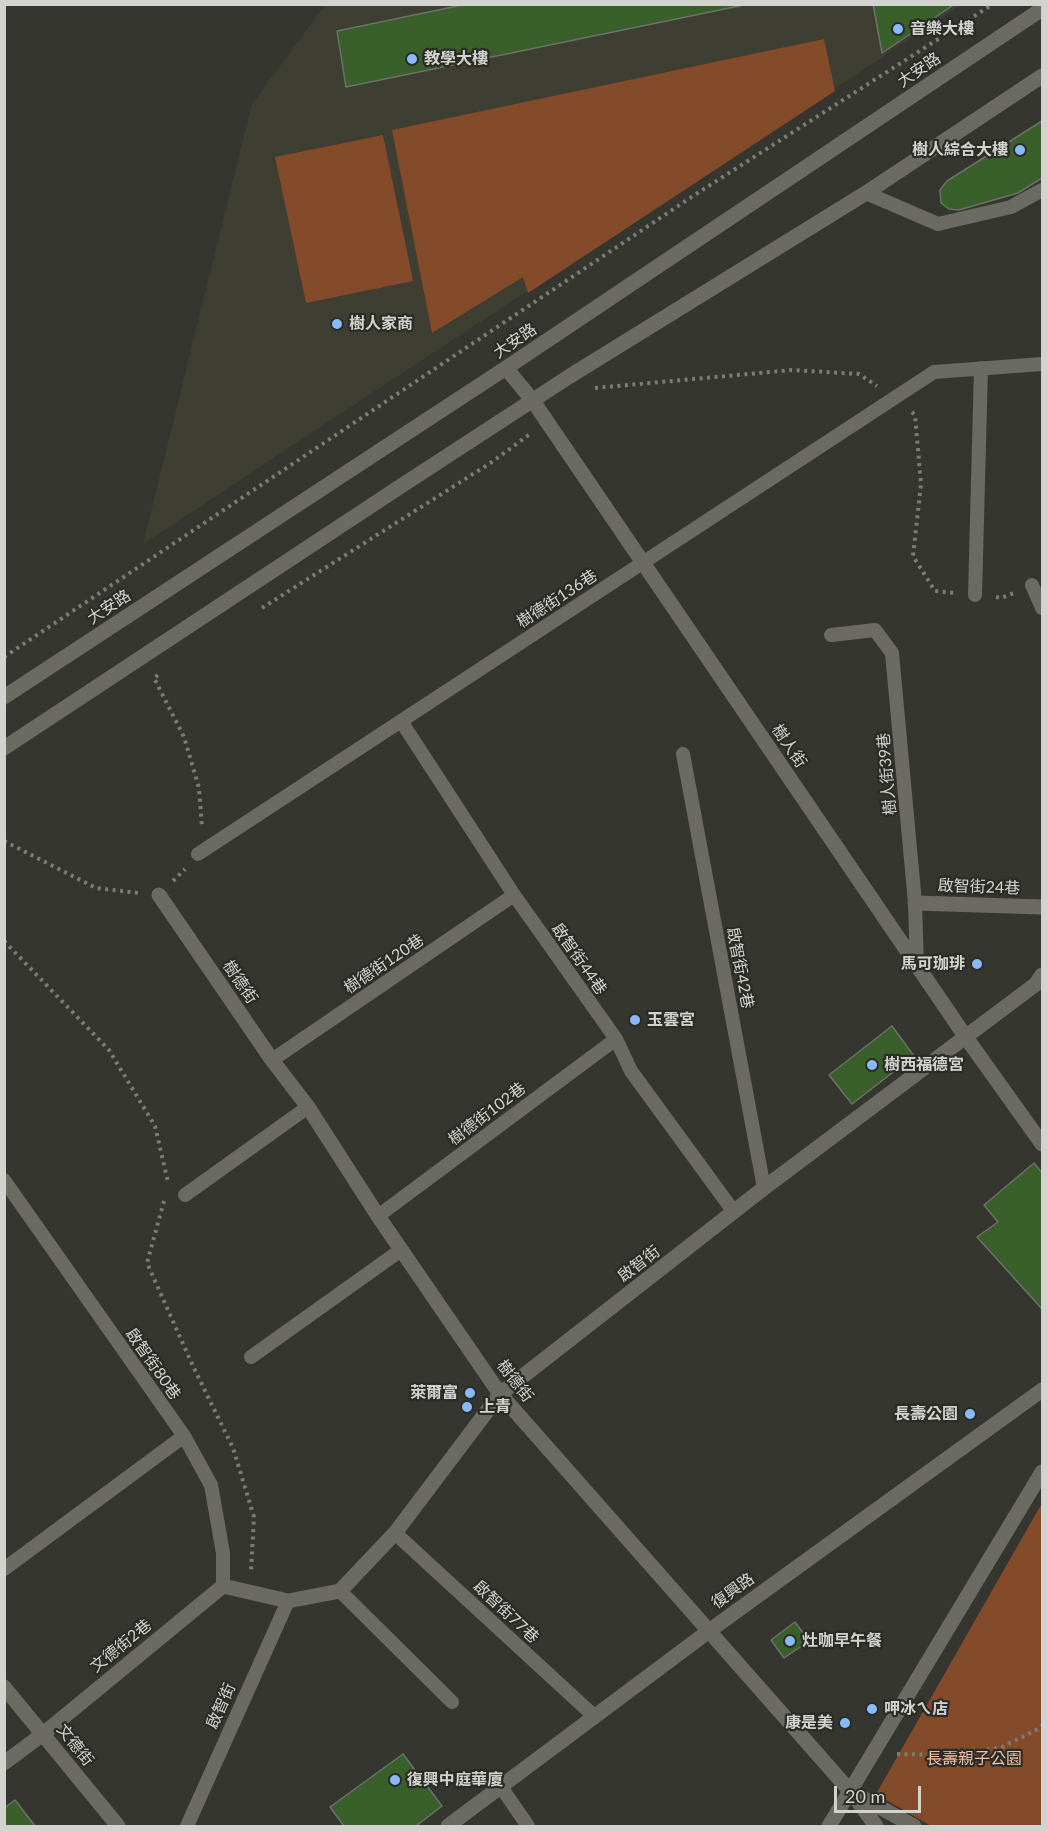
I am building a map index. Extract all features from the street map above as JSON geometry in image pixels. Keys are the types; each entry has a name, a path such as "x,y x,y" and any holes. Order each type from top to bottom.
{"street":[{"name":"大安路","path":"4,697 506,368 1042,9"},
{"path":"4,747 378,500 866,193 1042,76"},
{"name":"樹人街","path":"506,368 533,401 917,966 1042,1144"},
{"name":"樹德街","path":"159,895 272,1060 308,1107 378,1216 500,1394 850,1791 914,1827"},
{"name":"啟智街24巷","path":"915,903 1042,907"},
{"name":"啟智街","path":"340,1591 395,1533 500,1394 764,1188 1040,979"},
{"name":"復興路","path":"448,1827 709,1630 1042,1390"},
{"path":"829,1827 1042,1472"},
{"path":"223,1586 288,1601 340,1591"},
{"name":"文德街2巷","path":"4,1763 43,1734 223,1586"},
{"name":"文德街","path":"4,1687 118,1827"},
{"path":"850,1791 876,1827"}],"lane":[{"path":"866,193 938,224 1011,207 1042,190"},
{"path":"975,595 981,368 1042,364"},
{"name":"樹德街136巷","path":"198,854 934,372 981,368"},
{"path":"1032,585 1042,608"},
{"name":"樹人街39巷","path":"831,635 875,630 892,653 915,903 917,966"},
{"name":"啟智街44巷","path":"401,721 514,895 616,1040 631,1071 734,1212"},
{"name":"啟智街42巷","path":"683,754 764,1188"},
{"name":"樹德街120巷","path":"272,1060 514,895"},
{"name":"樹德街102巷","path":"378,1216 616,1040"},
{"path":"185,1195 308,1107"},
{"name":"啟智街80巷","path":"4,1180 184,1436 212,1485 224,1553 223,1586"},
{"path":"250,1357 401,1250"},
{"path":"4,1569 184,1436"},
{"name":"啟智街77巷","path":"395,1533 594,1716"},
{"path":"340,1591 452,1702"},
{"name":"啟智街","path":"187,1827 288,1601"},
{"path":"501,1787 528,1827"}],"path":[{"path":"4,657 693,196 993,4"},
{"path":"593,389 792,369 859,374 894,397 915,415 921,484 913,556 935,591 1001,598 1032,585"},
{"path":"255,612 492,462 547,422"},
{"path":"4,841 96,888 159,895 198,854 202,827 199,788 184,738 154,678 163,672"},
{"path":"4,941 109,1050 155,1126 169,1185"},
{"path":"166,1196 147,1263 233,1448 254,1516 250,1592"},
{"path":"872,1754 955,1755 1002,1747 1042,1725"}],"shaded area":[{"name":"樹人家商","path":"325,5 961,5 143,544 252,104"}],"green space":[{"path":"824,39 835,91 528,293 523,277 432,333 392,130"},
{"path":"383,135 413,281 306,303 275,157"},
{"name":"長壽親子公園","path":"1042,1503 1042,1826 931,1826 876,1794"}],"building":[{"name":"教學大樓","path":"467,4 749,4 346,87 337,31"},
{"name":"音樂大樓","path":"873,4 955,4 882,53"},
{"name":"樹人綜合大樓","path":"1042,121 1042,178 1018,193 959,210 949,209 941,203 940,190 947,181"},
{"name":"樹西福德宮","path":"892,1026 914,1056 852,1104 829,1075"},
{"path":"1034,1163 1042,1173 1042,1309 977,1237 998,1222 984,1205"},
{"name":"灶咖早午餐","path":"795,1622 809,1641 784,1658 771,1640"},
{"name":"復興中庭華廈","path":"403,1754 442,1806 416,1826 344,1826 330,1807"},
{"path":"15,1800 35,1826 4,1826 4,1808"}],"place":[{"name":"音樂大樓","path":"898,29"},
{"name":"教學大樓","path":"412,59"},
{"name":"樹人綜合大樓","path":"1020,150"},
{"name":"樹人家商","path":"337,324"},
{"name":"馬可珈琲","path":"977,964"},
{"name":"玉雲宮","path":"635,1020"},
{"name":"樹西福德宮","path":"872,1065"},
{"name":"萊爾富","path":"470,1393"},
{"name":"上青","path":"467,1407"},
{"name":"長壽公園","path":"970,1414"},
{"name":"灶咖早午餐","path":"790,1641"},
{"name":"呷冰ㄟ店","path":"872,1709"},
{"name":"康是美","path":"845,1723"},
{"name":"復興中庭華廈","path":"395,1780"}]}
